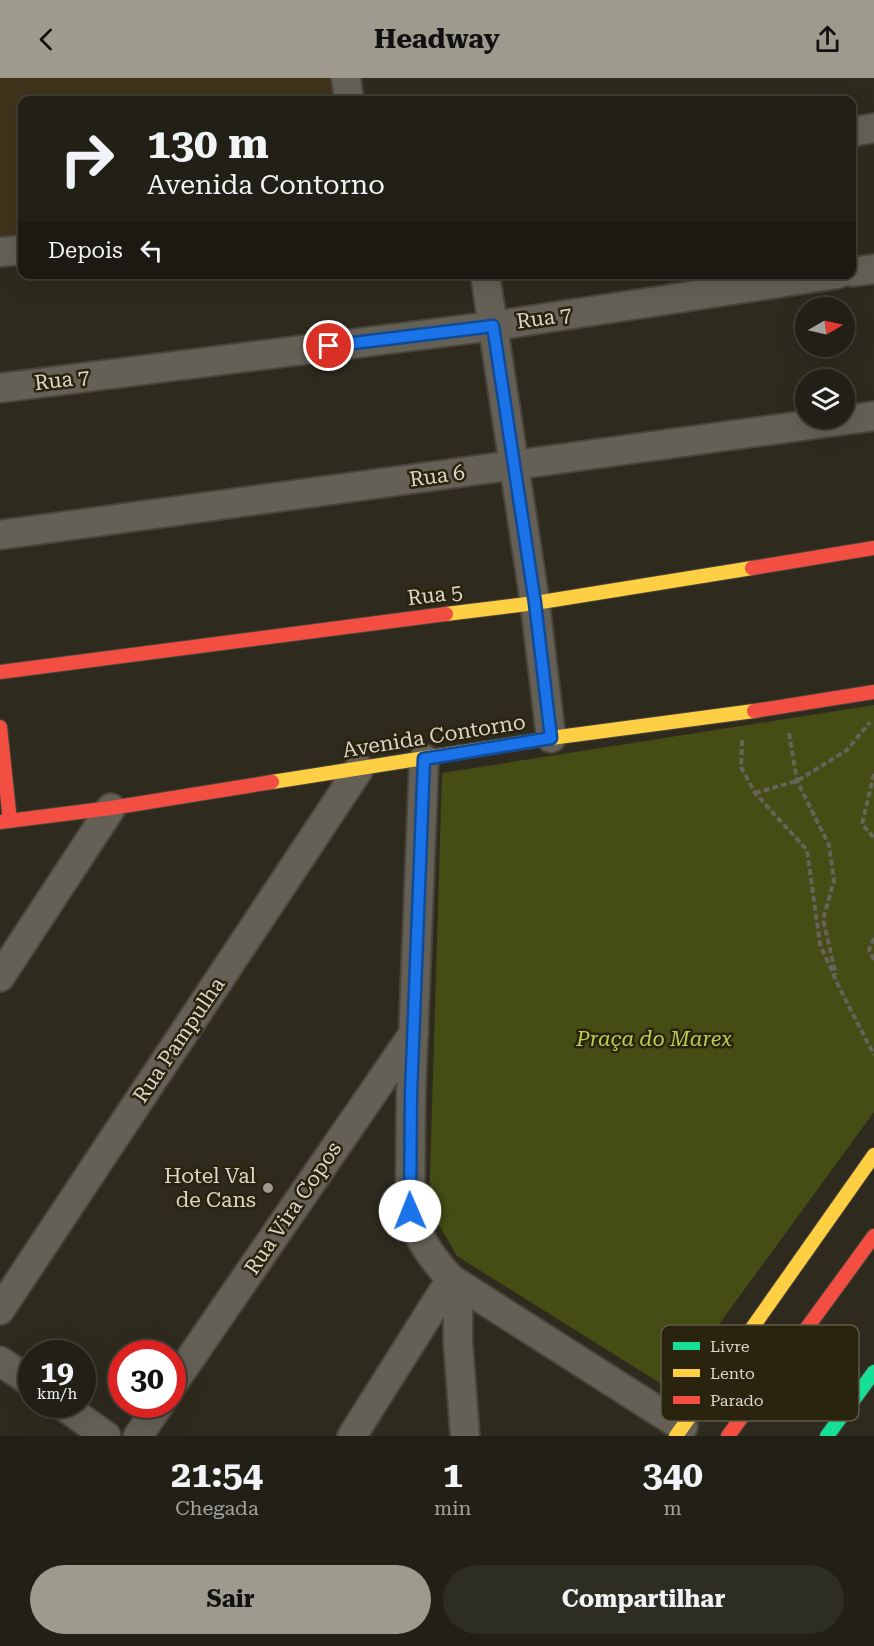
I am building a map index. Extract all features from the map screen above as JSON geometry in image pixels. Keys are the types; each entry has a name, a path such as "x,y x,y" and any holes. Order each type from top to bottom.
{"street":[{"path":"346,78 348,96"},
{"path":"856,131 874,128"},
{"path":"0,252 18,250"},
{"path":"856,271 874,269"},
{"path":"486,279 535,603 551,738"},
{"name":"Rua 7","path":"0,388 493,326 805,279"},
{"name":"Rua 6","path":"0,535 874,416"},
{"name":"Rua 5","path":"0,672 535,603 874,548"},
{"name":"Avenida Contorno","path":"5,822 359,770 551,738 874,692"},
{"path":"0,727 5,822"},
{"path":"424,759 411,1094 410,1211 414,1224 428,1252 454,1281 661,1420"},
{"name":"Rua Pampulha","path":"0,1310 359,770"},
{"path":"0,977 111,808"},
{"name":"Rua Vira Copos","path":"186,1365 414,1032"},
{"path":"754,1325 874,1155"},
{"path":"809,1325 874,1236"},
{"path":"351,1436 454,1281"},
{"path":"454,1281 465,1436"},
{"path":"0,1361 18,1373"},
{"path":"859,1392 874,1372"},
{"path":"81,1418 106,1436"},
{"path":"138,1436 150,1418"},
{"path":"663,1421 679,1432"},
{"path":"728,1436 739,1421"},
{"path":"827,1436 838,1421"}],"path":[{"path":"784,706 797,781 829,845 834,880 823,920 838,987"},
{"path":"744,712 741,766 755,793 807,850 820,944 838,987 874,1055"},
{"path":"755,793 797,781 847,750 874,716"},
{"path":"874,774 861,824 874,838"},
{"path":"874,938 869,950 874,960"}],"shaded area":[{"path":"0,78 334,78 336,96 18,96 18,235 0,237"}],"green space":[{"name":"Praça do Marex","path":"874,705 874,1112 718,1325 661,1325 661,1384 457,1256 429,1208 442,773"}],"traffic: fast":[{"path":"859,1392 874,1372"},
{"path":"827,1436 838,1421"}],"traffic: slow":[{"path":"446,614 535,603 752,568"},
{"path":"272,782 551,738 754,711"},
{"path":"754,1325 874,1155"},
{"path":"676,1436 687,1421"}],"traffic: jam":[{"path":"752,568 874,548"},
{"path":"0,672 446,614"},
{"path":"754,711 874,692"},
{"path":"0,727 10,821"},
{"path":"0,822 111,808 272,782"},
{"path":"809,1325 874,1236"},
{"path":"728,1436 739,1421"}],"place":[{"name":"Hotel Val de Cans","path":"268,1188"}],"route":[{"path":"329,346 493,326 535,603 551,738 424,759 411,1094 410,1211"}]}
